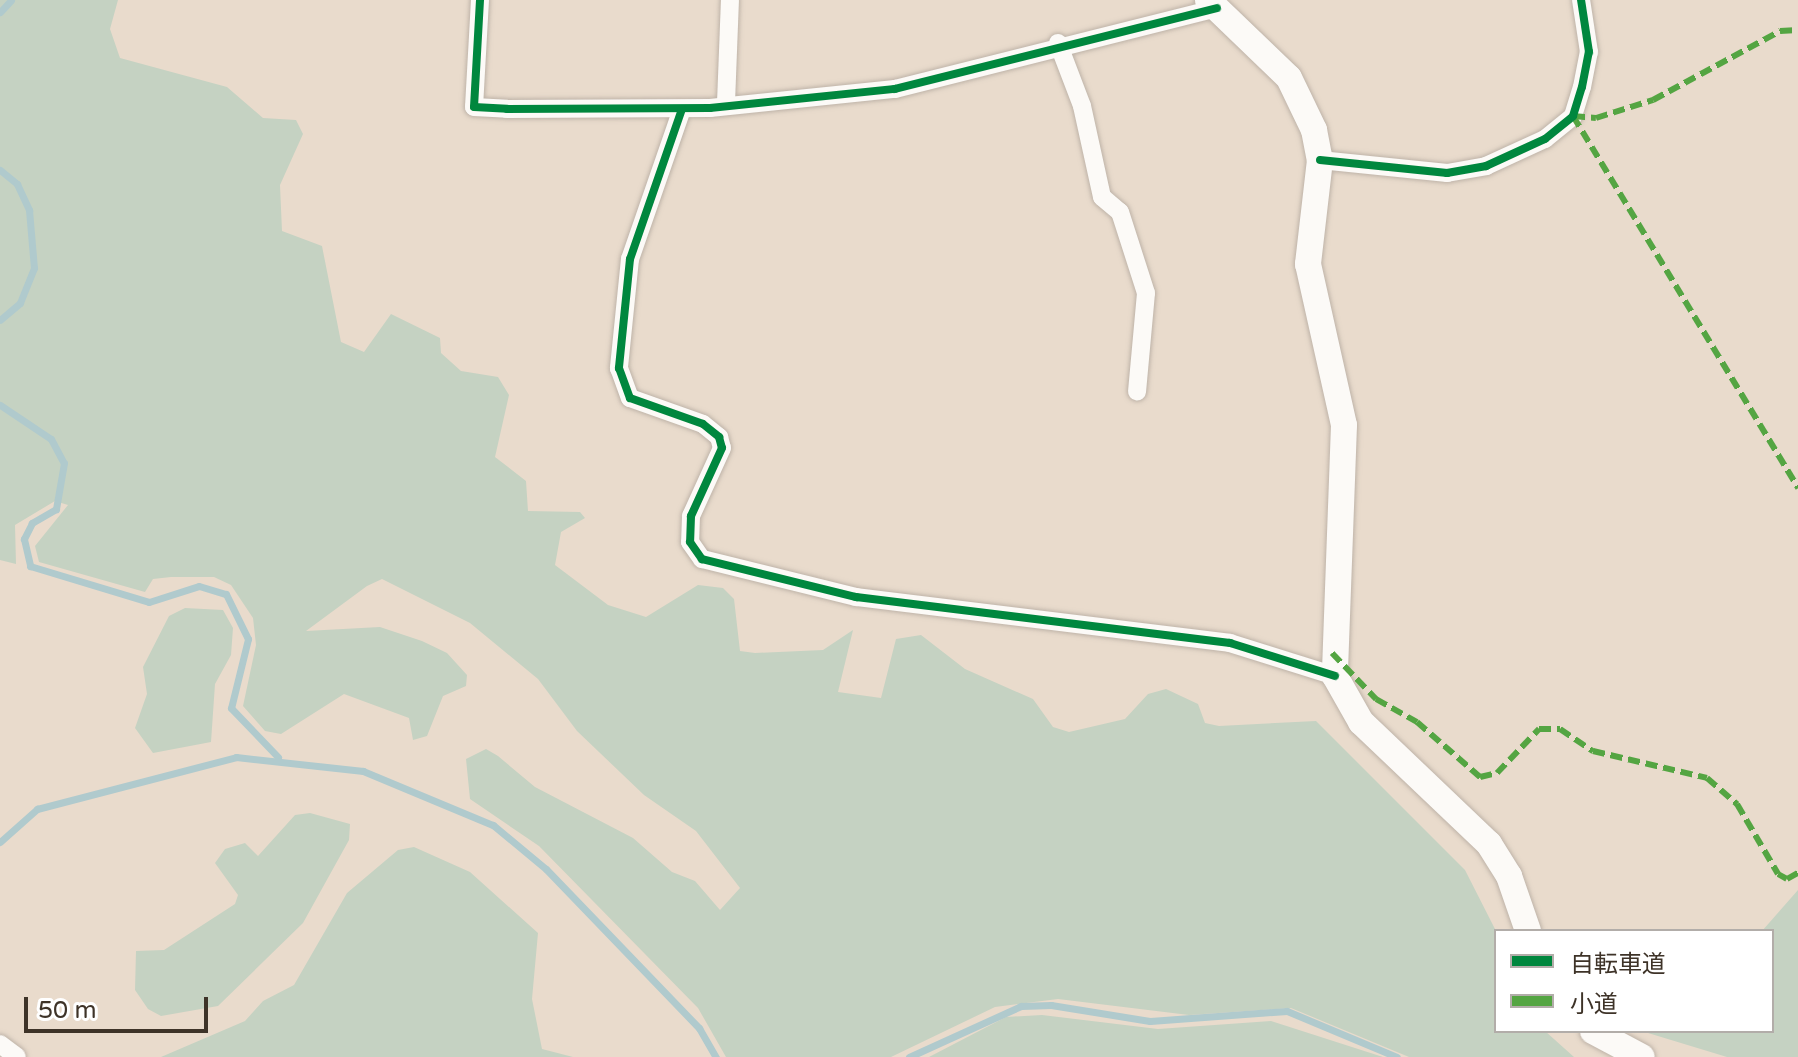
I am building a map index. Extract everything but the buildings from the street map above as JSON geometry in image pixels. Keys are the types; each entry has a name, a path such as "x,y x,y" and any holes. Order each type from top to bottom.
{"main road":[{"path":"1213,4 1259,43 1296,89 1320,160 1308,264 1344,425 1335,676 1361,722 1489,844 1509,876 1527,929"},
{"path":"1597,1033 1642,1057"}],"street":[{"path":"480,0 474,107 682,109 922,85 1058,43 1213,4"},
{"path":"726,103 730,0"},
{"path":"1320,160 1447,173 1486,166 1545,139 1573,116 1582,87 1589,52 1581,0"},
{"path":"1058,43 1082,106 1102,197 1120,212 1146,293 1137,392"},
{"path":"682,109 630,259 619,368 630,398 703,424 719,437 722,448 691,516 690,542 702,559 856,597 1230,643 1335,676"},
{"path":"0,1044 17,1057"}],"green space":[{"path":"0,0 118,0 110,29 120,58 227,87 263,118 296,120 303,134 280,185 282,231 322,246 341,342 364,352 391,314 440,338 441,353 461,371 498,377 509,395 495,457 526,481 528,511 580,512 585,518 561,532 555,565 608,605 646,617 698,585 723,588 734,599 740,651 755,653 823,650 853,630 838,692 881,698 896,639 921,635 965,669 1033,699 1053,727 1069,732 1125,719 1148,694 1166,689 1198,704 1205,723 1219,726 1316,721 1465,870 1495,929 1494,1033 1547,1033 1574,1057 1409,1057 1291,1008 1189,1015 1058,999 995,1007 891,1057 726,1057 698,1008 539,846 470,799 466,759 486,749 498,756 535,787 633,838 672,872 695,881 720,910 740,888 696,831 644,795 577,731 538,679 470,623 382,579 367,586 306,631 380,627 422,641 447,653 467,675 466,686 443,696 427,736 413,740 409,718 344,694 281,734 265,731 243,706 256,645 253,618 231,585 214,577 171,577 153,579 145,592 39,562 35,546 68,505 55,501 15,525 16,564 0,560"},
{"path":"185,608 223,610 233,628 231,655 215,684 211,742 153,753 135,728 147,694 143,667 169,616"},
{"path":"310,813 350,824 349,840 303,923 218,1006 161,1016 148,1009 135,990 136,951 164,950 235,904 238,895 215,863 225,849 245,843 258,856 295,815"},
{"path":"414,847 470,872 538,933 532,999 542,1049 573,1057 161,1057 245,1021 263,1001 294,985 347,893 398,850"},
{"path":"1798,890 1798,1057 1727,1057 1648,1033 1774,1033 1774,929 1764,929"},
{"path":"1042,1015 1158,1029 1271,1021 1383,1057 929,1057 1006,1017"}],"waterway":[{"path":"0,12 11,0"},
{"path":"0,170 17,184 29,210 34,268 20,303 0,320"},
{"path":"0,405 51,439 64,463 56,509 32,523 24,539 30,566 149,602 199,586 226,594 248,639 231,708 278,757"},
{"path":"0,842 37,809 236,757 363,771 493,825 546,869 699,1028 716,1057"},
{"path":"909,1057 1021,1006 1051,1005 1150,1021 1287,1011 1397,1057"}],"marked path":[{"path":"1573,116 1596,118 1653,100 1780,31 1798,30"},
{"path":"1573,116 1798,488"},
{"path":"1332,653 1376,699 1417,722 1480,777 1497,773 1539,729 1560,729 1593,751 1707,778 1737,804 1778,874 1787,879 1798,873"}],"cycle path":[{"path":"480,0 474,107 507,109 710,108 895,89 1217,8"},
{"path":"1320,160 1447,173 1486,166 1545,139 1573,116 1582,87 1589,52 1581,0"},
{"path":"682,109 630,259 619,368 630,398 703,424 719,437 722,448 691,516 690,542 702,559 856,597 1230,643 1335,676"}]}
